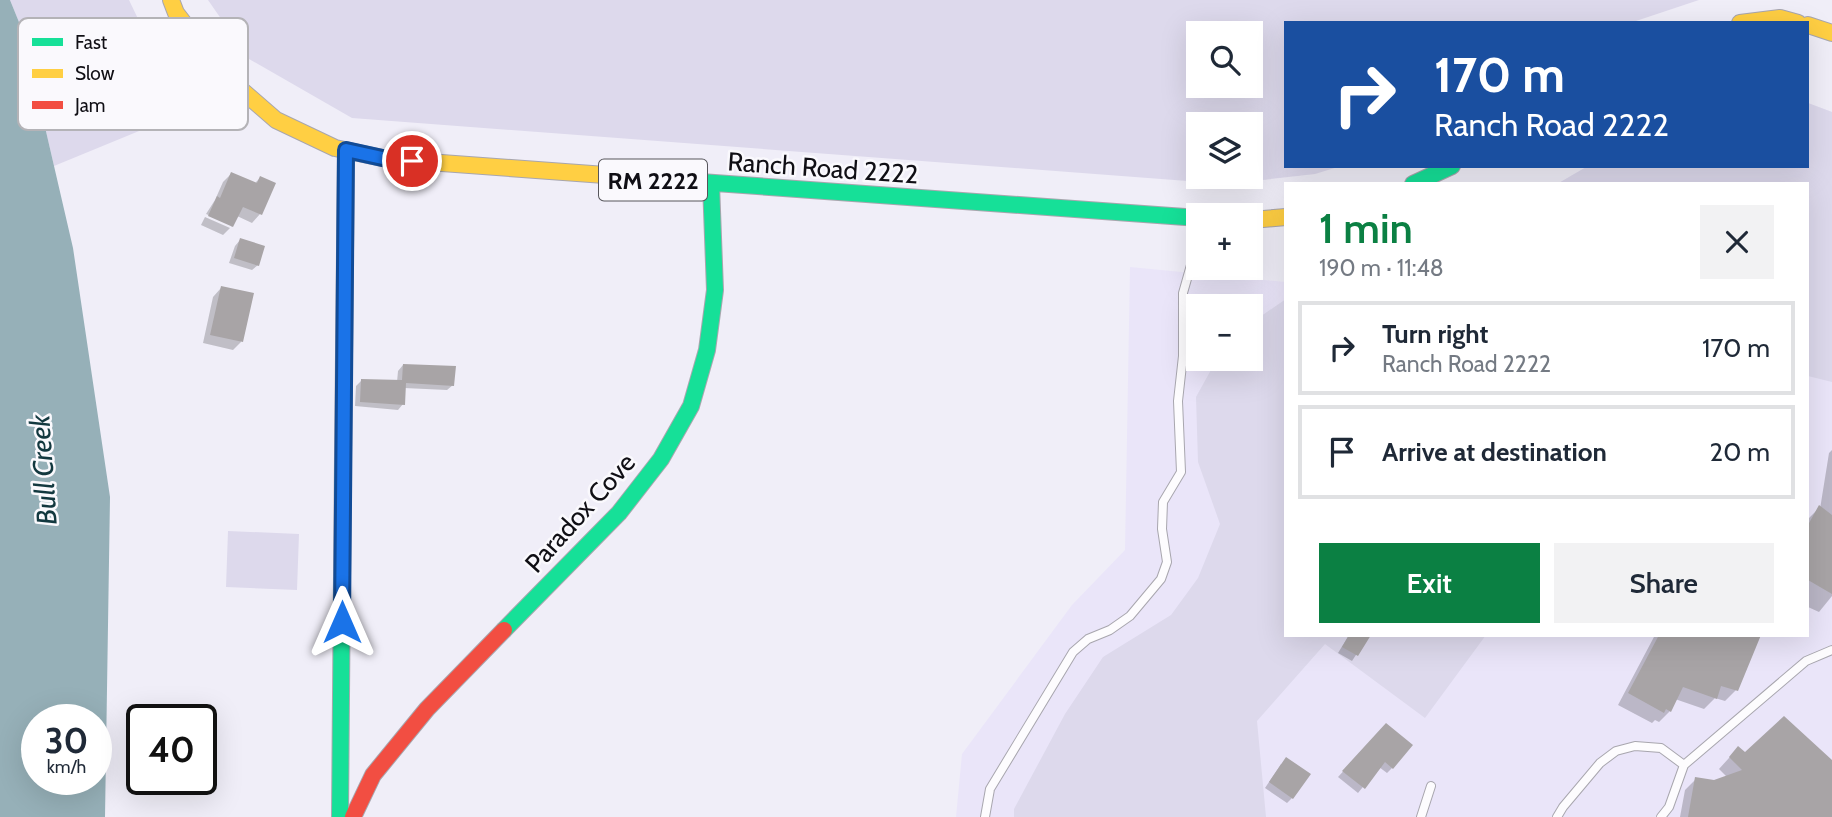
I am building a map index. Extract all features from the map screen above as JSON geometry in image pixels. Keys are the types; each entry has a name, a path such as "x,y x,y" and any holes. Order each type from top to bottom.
{"street":[{"name":"Ranch Road 2222","path":"171,0 181,18"},
{"path":"1760,21 1789,21"},
{"path":"1809,25 1832,33"},
{"name":"Ranch Road 2222","path":"248,96 276,120 335,148 387,159 1186,217"},
{"path":"341,817 346,150"},
{"path":"1417,182 1448,168"},
{"name":"Paradox Cove","path":"353,817 373,775 427,709 620,513 661,459 673,438 691,406 707,350 715,290 710,184"},
{"path":"1263,219 1284,217"}],"lane":[{"path":"985,817 990,789 1073,652 1088,639 1110,630 1130,616 1161,579 1167,562 1162,529 1163,502 1181,472 1178,401 1183,356 1183,293 1187,280"},
{"path":"1661,817 1669,807 1684,765 1806,661 1832,650"},
{"path":"1557,817 1600,763 1616,751 1635,746 1661,748 1684,765"},
{"path":"1421,817 1431,786"}],"shaded area":[{"path":"10,0 129,0 138,18 18,18"},
{"path":"208,0 1699,0 1636,21 1284,21 1284,168 1334,168 1315,174 1263,180 1263,112 1186,112 1186,181 352,118 249,59 248,18 221,18"},
{"path":"1809,103 1832,112 1832,817 956,817 962,754 1072,605 1125,550 1130,267 1186,272 1186,280 1284,282 1284,637 1809,637 1809,182 1560,182 1585,168 1809,168"},
{"path":"1809,103 1832,112 1832,382 1809,376 1809,182 1560,182 1585,168 1809,168"},
{"path":"46,130 142,130 54,166"},
{"path":"1284,300 1284,637 1485,637 1425,718 1325,644 1257,721 1266,817 1014,817 1014,809 1065,714 1103,657 1171,615 1198,578 1220,524 1198,462 1196,397 1210,371 1263,371 1263,315"},
{"path":"228,531 299,534 297,590 226,587"}],"water":[{"name":"Bull Creek","path":"0,0 10,0 18,20 18,130 46,130 73,248 110,497 107,704 21,704 21,795 105,795 105,817 0,817"}],"building":[{"path":"231,172 257,183 260,176 276,183 262,215 243,207 233,227 208,216 217,196 220,198"},
{"path":"240,238 265,246 259,266 234,258"},
{"path":"221,286 254,293 243,342 210,335"},
{"path":"403,364 456,366 454,386 406,383 405,405 360,402 361,379 402,380"},
{"path":"1819,505 1832,515 1832,594 1809,581 1809,523"},
{"path":"1348,637 1370,637 1358,656 1342,647"},
{"path":"1658,637 1760,637 1738,691 1721,686 1717,699 1683,687 1671,712 1666,709 1664,713 1628,693"},
{"path":"1784,716 1832,760 1832,817 1688,817 1695,777 1714,780 1742,770 1729,757 1738,746 1745,752"},
{"path":"1386,723 1413,745 1393,769 1385,762 1365,789 1342,771"},
{"path":"1286,757 1311,774 1293,799 1269,782"}],"traffic: fast":[{"path":"1417,182 1448,168"},
{"path":"673,180 1186,217"},
{"path":"504,630 619,513 661,459 691,406 707,350 715,290 711,184"},
{"path":"340,817 343,456"}],"traffic: slow":[{"path":"171,0 180,18"},
{"path":"1756,21 1780,18 1791,21"},
{"path":"1809,25 1832,33"},
{"path":"248,96 276,120 335,148 387,159 673,180"},
{"path":"343,456 346,150"},
{"path":"1263,219 1284,217"}],"traffic: jam":[{"path":"353,817 373,775 427,709 504,630"}],"route":[{"path":"342,622 346,150 387,159 412,161"}]}
